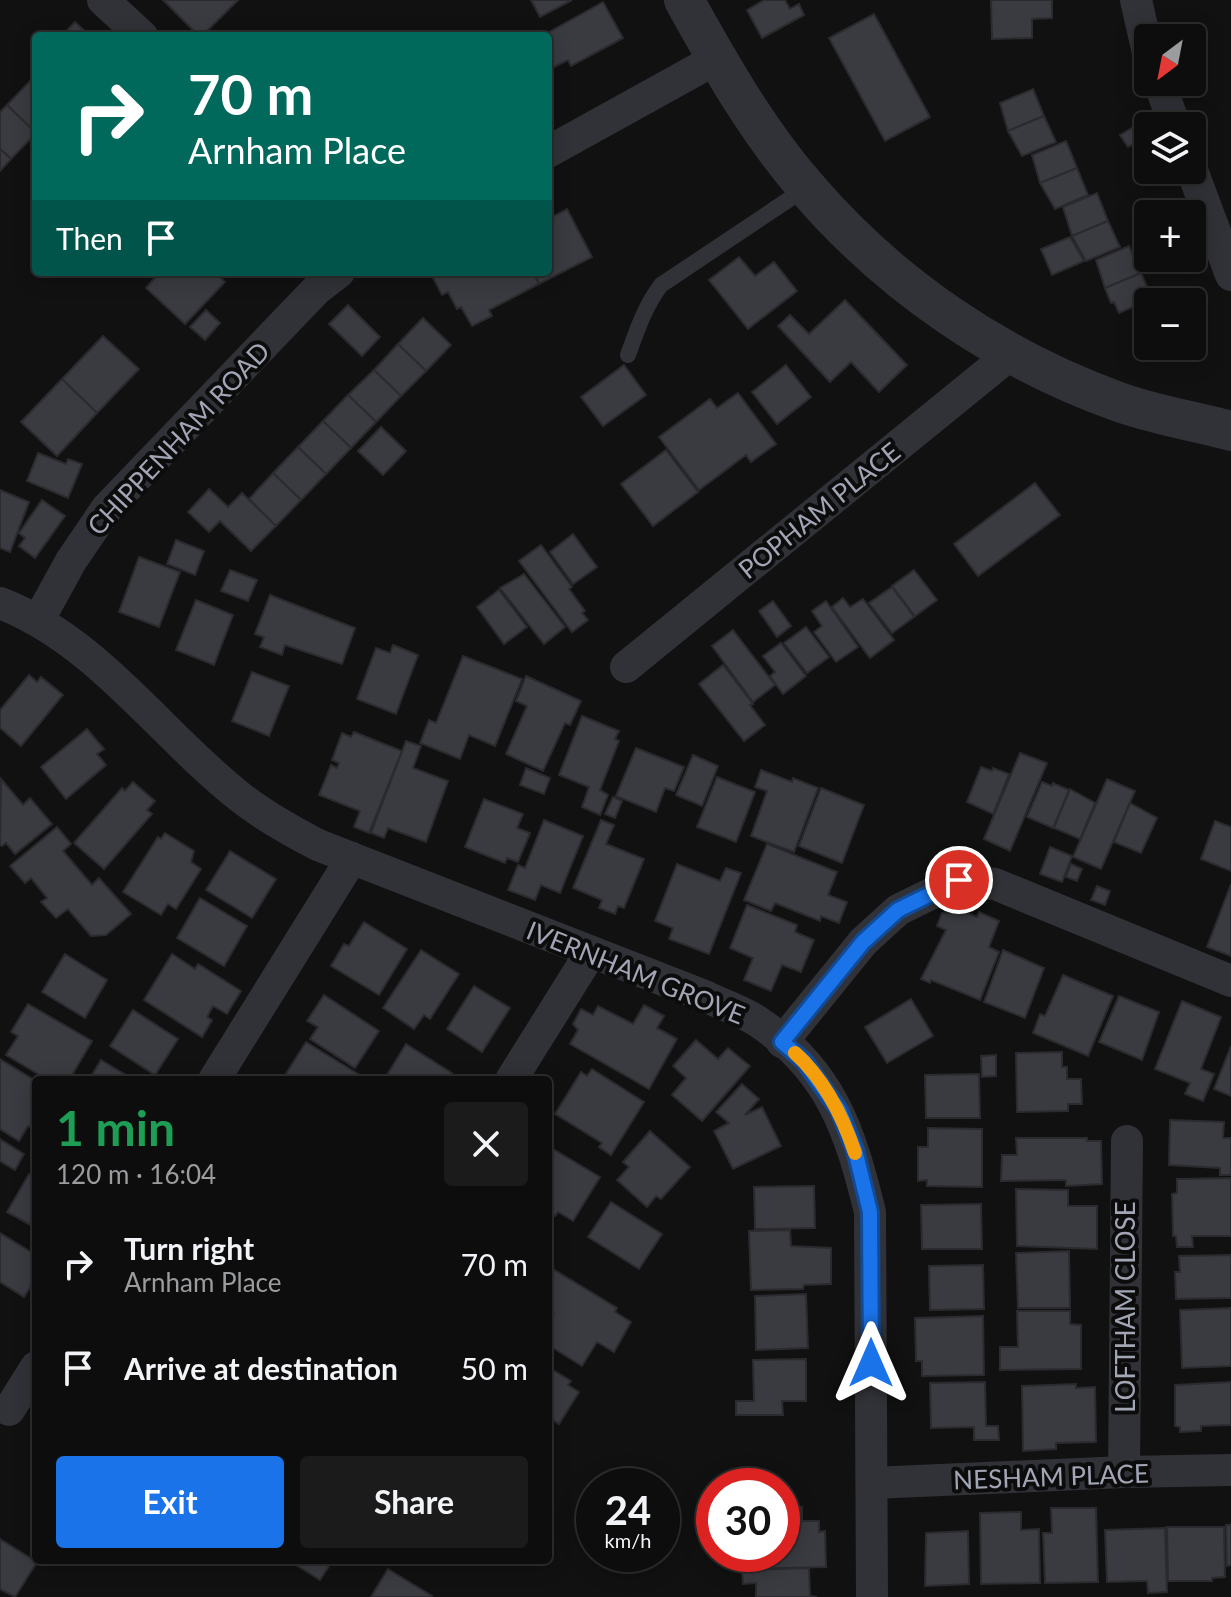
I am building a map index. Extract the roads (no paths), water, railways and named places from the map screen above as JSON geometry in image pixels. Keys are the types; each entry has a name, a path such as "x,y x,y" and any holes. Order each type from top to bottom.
{"street":[{"path":"103,0 138,32"},
{"path":"684,0 716,59 806,188 871,254 927,300 1012,353 1067,381 1122,403 1231,431"},
{"path":"1136,0 1141,24"},
{"path":"552,150 716,59"},
{"path":"1197,184 1231,275"},
{"name":"CHIPPENHAM ROAD","path":"38,621 71,561 107,508 317,289 334,276"},
{"name":"POPHAM PLACE","path":"626,667 1012,353"},
{"name":"IVERNHAM GROVE","path":"0,603 38,621 114,680 240,797 283,827 318,845 707,997 757,1021 804,1061 839,1110 855,1150 870,1212 872,1597"},
{"path":"216,1076 352,858"},
{"path":"782,1042 863,942 898,910 959,880 995,884 1231,981"},
{"path":"514,1076 591,952"},
{"name":"LOFTHAM CLOSE","path":"1124,1472 1127,1141"},
{"path":"9,1410 32,1373"},
{"name":"NESHAM PLACE","path":"872,1483 1231,1470"}],"lane":[{"path":"628,355 640,321 661,285 806,188"}]}
